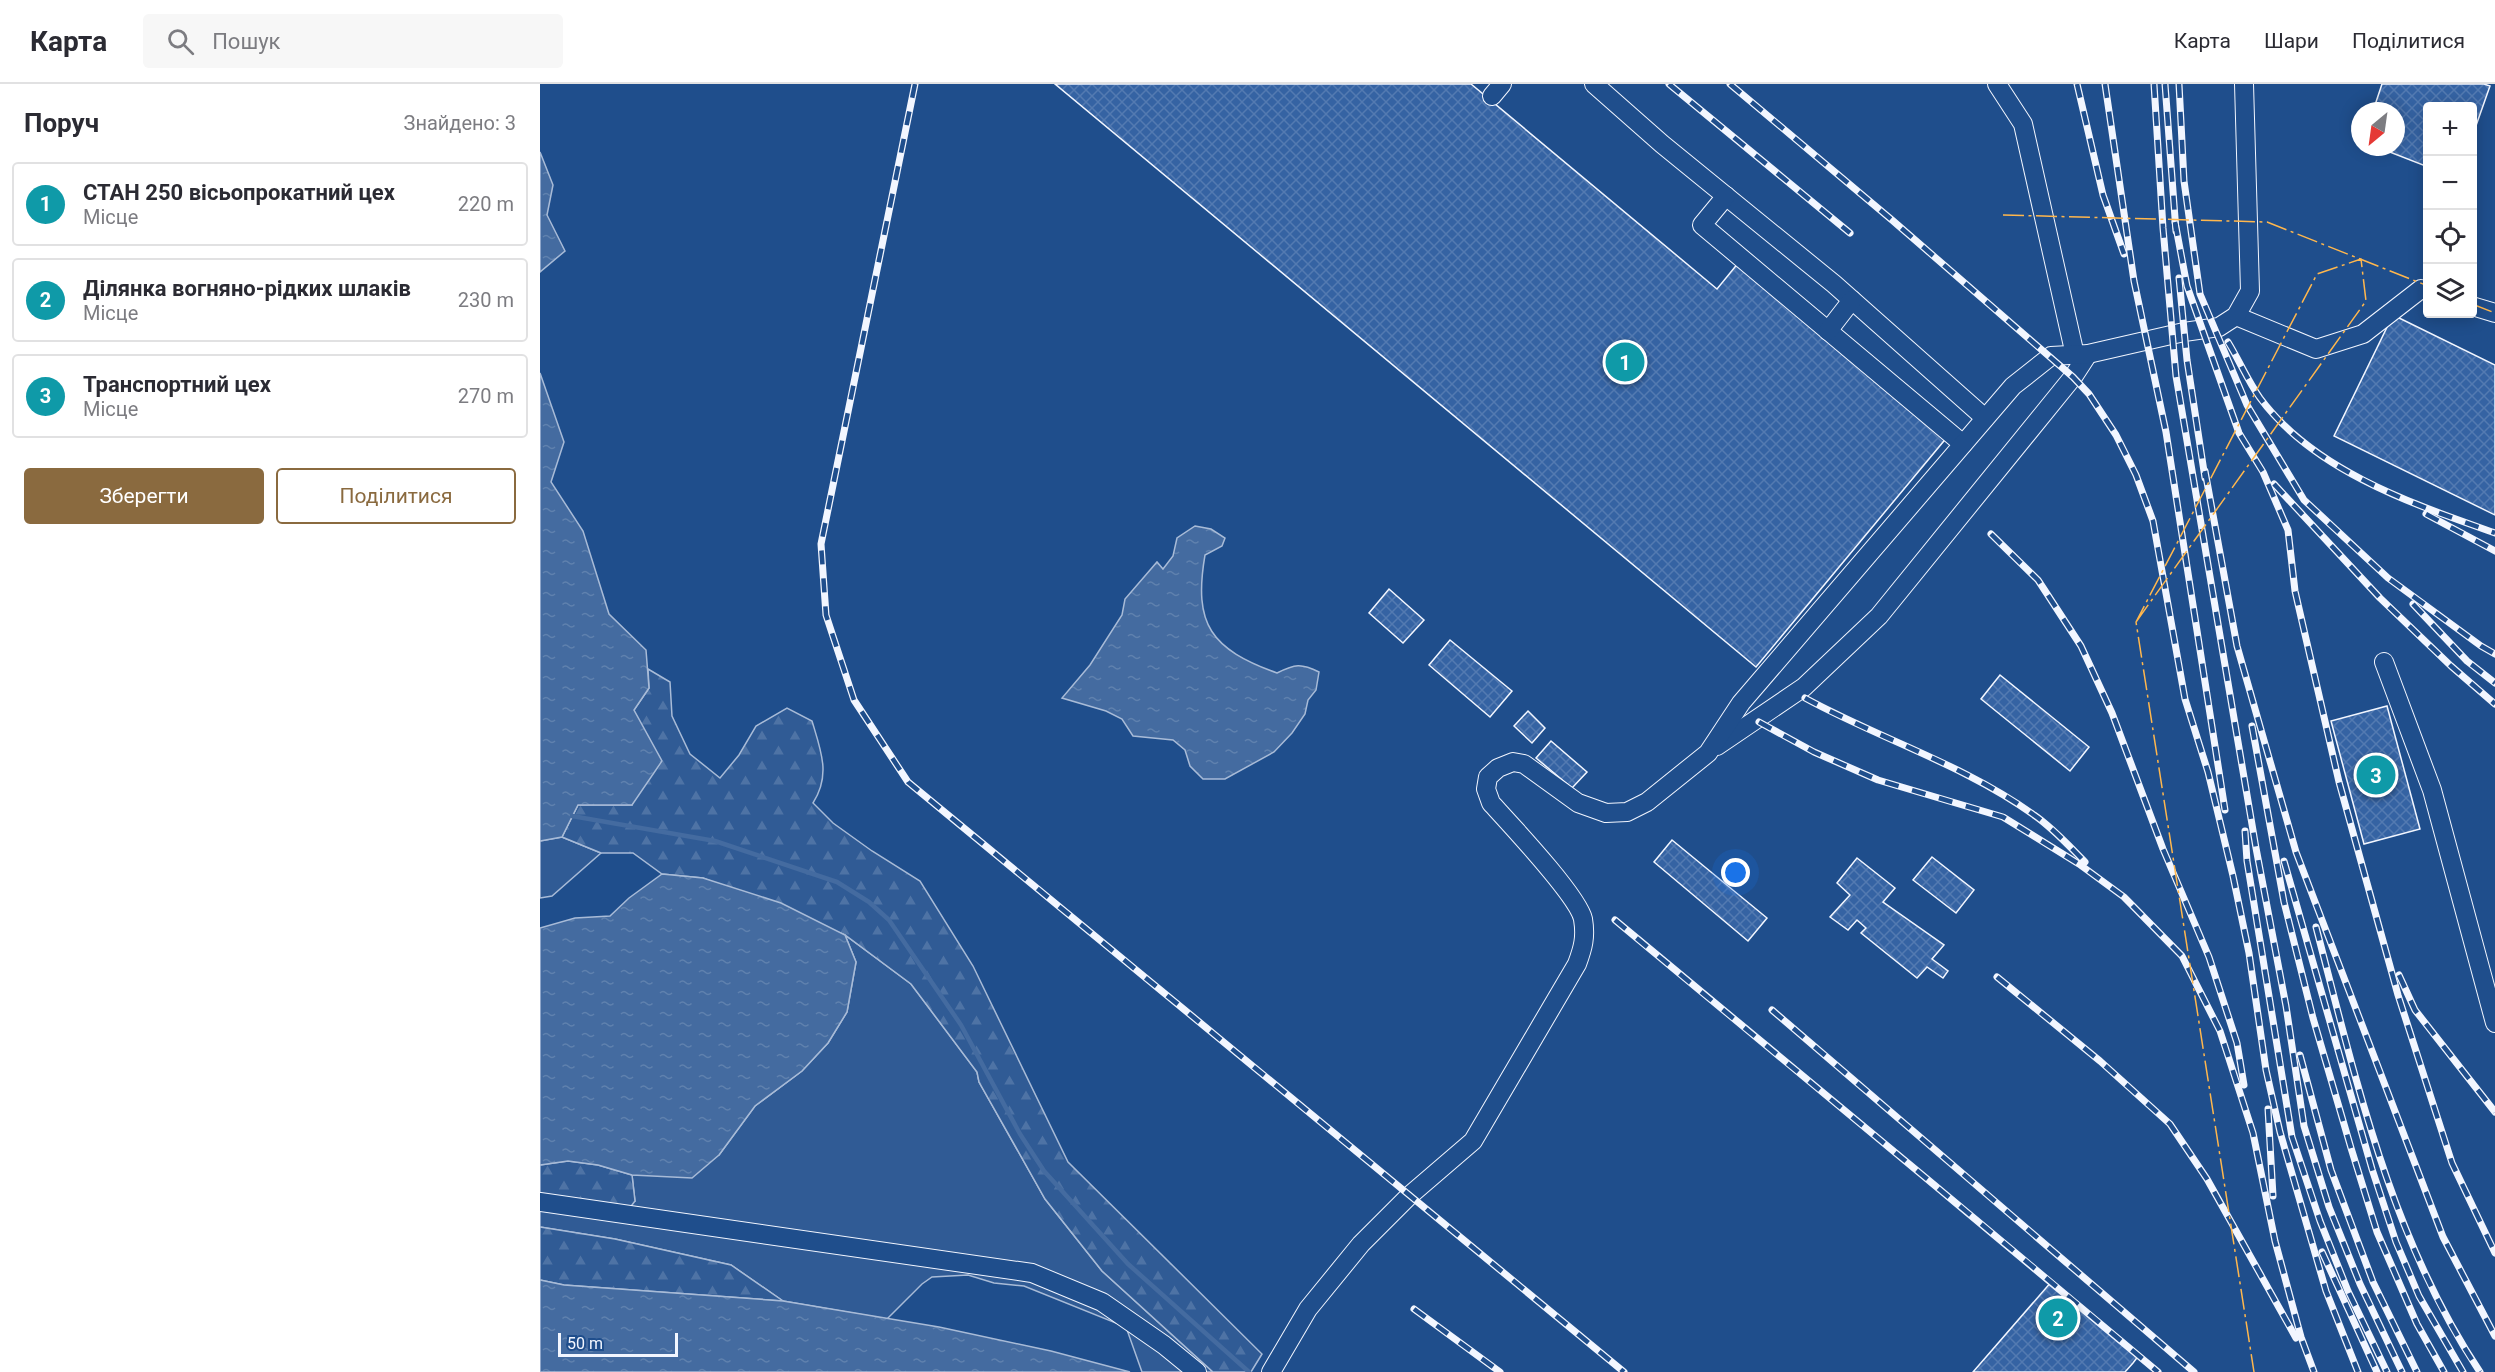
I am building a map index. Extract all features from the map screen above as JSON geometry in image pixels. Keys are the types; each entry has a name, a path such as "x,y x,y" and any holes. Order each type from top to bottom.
{"lane":[{"path":"1593,84 1852,300 1985,418"},
{"path":"1271,1372 1308,1309 1361,1244 1409,1196 1473,1141 1577,964 1585,943 1582,917 1568,893 1491,803 1486,789 1488,777 1498,768 1513,762 1524,764 1578,802 1606,813 1627,812 1647,802 1708,753 1804,687 1879,616 2073,377 2082,354 2023,124 1997,84"},
{"path":"1708,753 1741,703 2013,386 2051,356 2082,354 2184,332 2219,327 2236,316 2250,291 2244,84"},
{"path":"1726,196 1702,225 1963,444"},
{"path":"2236,316 2316,349 2363,334 2423,290"},
{"path":"1828,331 1852,300"},
{"path":"2477,308 2495,313"},
{"path":"2384,662 2432,790 2495,1023"},
{"path":"540,1202 1032,1273 1102,1302 1164,1345 1197,1372"}],"shaded area":[{"path":"562,837 601,853 552,896 540,898 540,841"},
{"path":"845,935 911,984 977,1072 979,1082 1045,1199 1102,1271 1213,1372 1142,1372 1126,1327 1024,1286 994,1283 968,1275 932,1277 887,1319 783,1301 731,1265 615,1239 540,1227 540,1210 635,1201 632,1175 661,1175 719,1155 755,1106 802,1071 828,1043 847,1012 856,962"}],"green space":[{"path":"648,669 670,682 672,716 690,754 720,778 739,755 756,726 787,708 812,721 823,763 822,783 813,803 833,823 920,881 973,966 1068,1162 1262,1354 1251,1372 1213,1372 1102,1271 1045,1199 979,1082 977,1072 911,984 845,935 703,878 662,874 633,853 601,853 562,837 578,805 632,805 634,710 649,688"},
{"path":"568,1161 598,1165 632,1175 635,1201 629,1209 540,1196 540,1165"},
{"path":"540,1227 615,1239 731,1265 783,1301 564,1285 540,1280"}],"water":[{"path":"540,152 553,185 547,215 565,251 540,272"},
{"path":"540,373 564,442 551,482 583,531 609,614 646,650 649,688 634,710 662,761 632,805 578,805 562,837 540,841"},
{"path":"1195,526 1211,529 1225,538 1222,546 1205,555 1202,579 1205,617 1222,644 1254,664 1277,673 1298,666 1319,672 1316,690 1308,700 1305,714 1292,733 1274,752 1225,779 1203,779 1190,766 1185,750 1173,740 1133,736 1122,719 1106,711 1062,698 1090,665 1122,615 1125,599 1157,562 1163,569 1173,556 1177,538"},
{"path":"662,874 703,878 781,903 845,935 856,962 847,1012 828,1043 802,1071 755,1106 719,1155 692,1178 632,1175 598,1165 568,1161 540,1165 540,928 575,918 610,916 629,898"},
{"path":"540,1280 564,1285 783,1301 939,1327 1051,1351 1130,1372 540,1372"}],"building":[{"path":"1055,84 1471,84 1717,289 1739,262 1948,436 1756,667"},
{"path":"2382,84 2484,84 2490,86 2477,123 2477,102 2423,102 2423,165 2400,156 2405,156 2405,102 2376,102"},
{"path":"2393,315 2495,365 2495,515 2334,436"},
{"path":"1389,589 1424,620 1403,643 1369,613"},
{"path":"1450,640 1512,691 1490,717 1429,665"},
{"path":"2000,675 2089,747 2070,771 1981,699"},
{"path":"2387,706 2420,829 2364,844 2331,721"},
{"path":"1528,711 1545,728 1532,743 1514,726"},
{"path":"1551,741 1587,772 1572,788 1536,758"},
{"path":"1672,840 1767,918 1748,941 1654,862"},
{"path":"1932,857 1974,890 1956,913 1913,880"},
{"path":"1857,858 1895,888 1883,902 1944,945 1932,959 1948,971 1943,978 1927,967 1917,978 1861,933 1866,928 1857,920 1848,930 1830,917 1850,895 1837,883"},
{"path":"2052,1281 2139,1355 2133,1363 2125,1372 1973,1372"}],"waterway":[{"path":"572,816 715,841 837,882 869,902 889,920 961,1025 1020,1134 1044,1171 1128,1264 1249,1372"}],"railway":[{"path":"915,84 821,544 826,615 854,700 908,782 1624,1372"},
{"path":"1669,84 1850,233"},
{"path":"1730,84 1892,220 2073,377 2089,394 2116,435 2136,475 2153,521 2185,699 2208,772 2233,876 2249,953 2266,1070 2280,1132 2326,1291 2358,1372"},
{"path":"2077,84 2103,195 2124,254"},
{"path":"2105,84 2134,281 2166,432 2225,810"},
{"path":"2154,84 2163,228 2176,376 2256,848 2286,1006 2304,1126 2329,1207 2360,1284 2402,1372"},
{"path":"2165,84 2176,231"},
{"path":"2179,84 2184,181 2200,294 2247,405 2304,500 2388,578 2495,654"},
{"path":"2175,222 2187,286 2239,433 2263,472 2288,530 2295,591 2339,782 2398,995 2452,1163 2495,1253"},
{"path":"2179,278 2187,360 2205,478"},
{"path":"2228,342 2260,398 2282,424 2308,446 2336,465 2399,497 2495,533"},
{"path":"2205,471 2237,646 2296,852 2443,1237 2495,1336"},
{"path":"2274,484 2380,598 2451,666 2495,704"},
{"path":"2426,514 2495,551"},
{"path":"1991,534 2038,580 2081,646 2112,713 2163,849 2209,957 2237,1043 2244,1085"},
{"path":"2413,604 2467,661 2495,683"},
{"path":"1805,698 1980,781 2034,815 2061,837 2085,862"},
{"path":"1759,722 1814,752 1878,780 2003,817 2079,864 2124,897 2182,956 2220,1031 2253,1133 2275,1241 2301,1337 2314,1372"},
{"path":"2252,726 2284,902 2313,1018 2351,1148 2377,1232 2417,1324 2444,1372"},
{"path":"2245,831 2247,861 2292,1137 2320,1221 2348,1291 2387,1372"},
{"path":"2284,861 2372,1169 2396,1242 2419,1296 2463,1372"},
{"path":"1615,920 2158,1372"},
{"path":"2316,927 2362,1100 2400,1213 2422,1268 2449,1321 2480,1372"},
{"path":"2399,975 2415,1010 2495,1112"},
{"path":"1997,977 2100,1061 2170,1124 2207,1179 2296,1338"},
{"path":"1772,1010 2194,1372"},
{"path":"2300,1055 2331,1170 2373,1282 2417,1372"},
{"path":"2268,1109 2273,1196"},
{"path":"2322,1252 2377,1372"},
{"path":"1414,1309 1500,1372"}],"power":[{"path":"2003,215 2267,222 2423,284"},
{"path":"2136,622 2366,301 2361,259 2317,274 2136,622 2254,1372"},
{"path":"2477,306 2495,313"}],"place":[{"name":"СТАН 250 вісьопрокатний цех","path":"1625,362"},
{"name":"Транспортний цех","path":"2376,775"},
{"name":"Ділянка вогняно-рідких шлаків","path":"2058,1318"}]}
